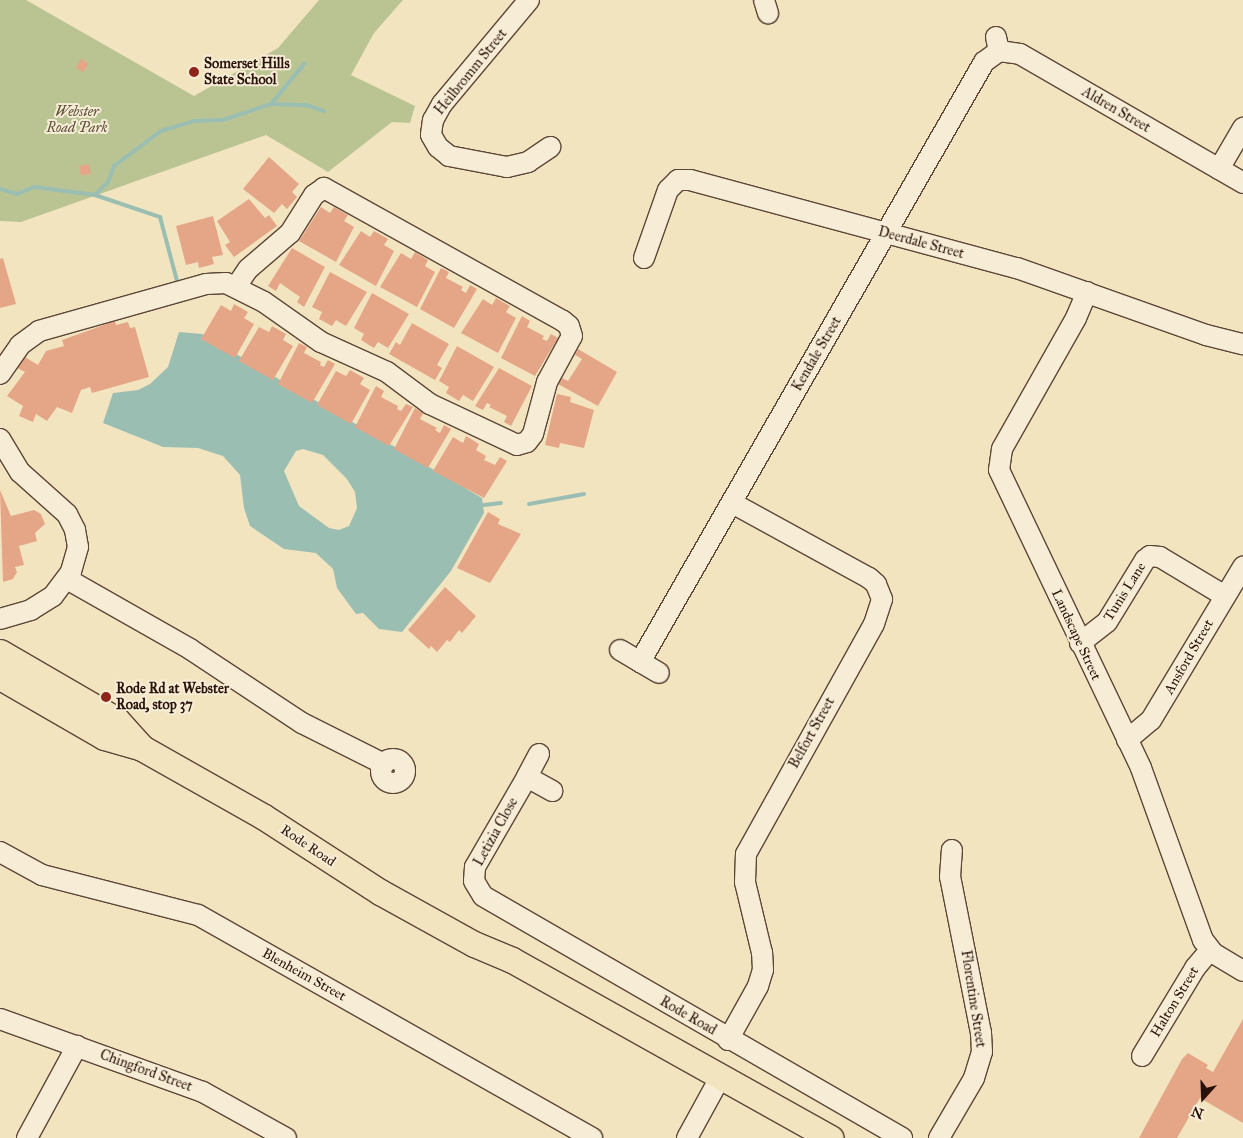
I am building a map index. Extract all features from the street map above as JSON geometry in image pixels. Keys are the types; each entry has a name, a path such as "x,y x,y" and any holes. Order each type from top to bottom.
{"main road":[{"name":"Rode Road","path":"0,652 117,720 142,748"},
{"name":"Rode Road","path":"0,677 104,737 142,748 281,828 365,883 474,944 512,960 717,1083 797,1138"},
{"name":"Rode Road","path":"717,1083 831,1138"}],"street":[{"name":"Heilbromm Street","path":"529,0 442,104 433,120 431,135 438,147 449,156 508,167 528,162 550,148"},
{"name":"Aldren Street","path":"998,44 1026,57 1243,183"},
{"name":"Kendale Street","path":"640,662 984,62 998,44"},
{"path":"1219,169 1243,128"},
{"name":"Deerdale Street","path":"644,258 666,194 674,182 682,179 1017,268 1206,334 1243,344"},
{"path":"1,368 20,345 39,331 213,283 236,287 281,312 321,342 387,372 430,404 517,445 527,442 533,434 548,382 572,336 569,326 563,321 324,188 314,195 290,233 248,269 236,287"},
{"name":"Landscape Street","path":"1087,292 1076,318 1002,449 998,465 1153,799 1201,937 1210,950 1243,971"},
{"path":"0,439 20,472 71,521 78,547 67,579 46,602 31,610 1,616"},
{"name":"Belfort Street","path":"728,1040 758,986 763,970 762,953 745,882 746,854 874,624 882,598 876,584 869,578 732,503"},
{"name":"Tunis Lane","path":"1080,643 1107,622 1143,563 1150,556 1160,557 1225,596"},
{"name":"Ansford Street","path":"1127,740 1151,720 1243,567"},
{"path":"67,579 190,649 302,723 384,764"},
{"path":"620,650 659,673"},
{"name":"Letizia Close","path":"477,889 475,867 539,754"},
{"path":"527,777 552,790"},
{"name":"Florentine Street","path":"939,1138 974,1078 982,1052 981,1033 950,877 952,850"},
{"name":"Blenheim Street","path":"0,852 42,875 198,915 592,1138"},
{"name":"Rode Road","path":"477,889 486,899 728,1040 902,1138"},
{"name":"Halton Street","path":"1142,1056 1195,968 1210,950"},
{"name":"Chingford Street","path":"0,1019 203,1092 286,1138"},
{"path":"27,1138 77,1046"},
{"path":"687,1138 717,1083"}],"green space":[{"name":"Webster Road Park","path":"0,0 26,0 194,96 278,48 319,0 403,0 374,33 351,75 415,106 410,123 392,122 328,172 266,135 21,222 0,221"}],"water":[{"path":"179,332 202,334 482,498 484,513 451,571 402,632 379,629 363,613 356,614 337,588 333,569 316,553 284,549 250,526 244,508 240,475 223,456 198,448 163,447 103,423 113,393 138,390 150,384 168,367","holes":["303,449 323,455 347,479 355,492 357,508 349,526 339,530 329,528 299,506 284,471 296,451"]}],"building":[{"path":"81,59 89,64 83,72 76,67"},
{"path":"269,157 299,184 292,192 297,197 287,209 282,204 274,213 243,189"},
{"path":"89,164 91,174 81,176 79,166"},
{"path":"249,199 265,218 269,215 277,226 234,257 225,245 230,242 217,221"},
{"path":"321,207 330,213 334,207 348,215 344,221 354,227 336,262 299,241"},
{"path":"213,216 223,255 212,257 214,264 199,268 198,262 186,265 176,226"},
{"path":"361,231 370,237 374,231 388,239 384,245 394,251 376,286 339,265"},
{"path":"292,248 325,267 304,307 297,302 300,297 280,283 276,291 268,286"},
{"path":"415,252 428,260 425,266 435,272 417,307 380,287 401,253 411,259"},
{"path":"3,258 16,304 0,308 0,259"},
{"path":"441,268 449,272 446,278 463,287 461,290 466,293 470,285 477,289 454,328 420,309"},
{"path":"330,272 367,292 346,326 336,320 332,326 319,319 322,312 312,307"},
{"path":"372,293 409,314 388,348 378,342 374,348 361,340 364,334 354,328"},
{"path":"496,298 510,306 506,312 516,318 498,353 461,333 483,299 492,305"},
{"path":"234,304 248,312 244,318 254,324 235,358 201,339 221,305 231,311"},
{"path":"522,316 530,321 527,327 544,336 542,339 547,341 551,334 558,338 535,376 501,358"},
{"path":"115,321 116,325 128,322 130,328 135,327 149,377 92,393 90,387 81,390 72,413 57,407 47,421 36,414 33,422 19,416 23,406 7,396 25,372 14,366 20,354 38,365 46,351 64,346 62,340"},
{"path":"412,323 449,344 437,365 442,368 435,380 389,354 396,342 400,345"},
{"path":"272,326 286,334 283,340 293,346 273,380 239,361 259,327 269,332"},
{"path":"299,343 307,347 304,353 321,362 320,365 324,367 328,360 335,364 312,403 278,384"},
{"path":"457,346 494,367 473,401 463,395 459,401 446,393 449,387 439,381"},
{"path":"578,349 617,372 598,406 558,384 562,378 568,381 582,359 575,355"},
{"path":"499,368 532,386 511,426 504,422 507,416 489,407 491,405 487,403 483,410 475,406"},
{"path":"350,370 364,378 360,384 370,390 351,424 317,405 336,371 346,376"},
{"path":"376,386 384,391 381,397 398,406 397,409 401,411 406,404 413,407 389,446 355,427"},
{"path":"557,394 571,397 570,402 594,410 584,448 560,443 559,448 545,445"},
{"path":"415,408 423,413 420,419 437,428 435,430 440,433 444,425 451,429 428,468 394,449"},
{"path":"466,436 479,444 476,450 486,456 484,460 495,465 500,457 507,461 484,498 433,471 453,437 463,443"},
{"path":"0,490 11,516 34,510 41,514 45,524 35,533 37,541 19,546 24,565 15,567 17,572 13,579 3,582"},
{"path":"488,512 500,519 498,524 521,534 490,583 457,568"},
{"path":"445,587 476,616 462,633 459,630 450,642 447,640 437,652 431,646 429,649 408,630"},
{"path":"1243,1019 1243,1123 1200,1098 1177,1138 1139,1138 1182,1059 1188,1053 1208,1065 1206,1068 1213,1072"}],"waterway":[{"path":"271,104 304,64"},
{"path":"0,189 17,194 34,187 95,195 108,182 114,166 161,131 194,121 223,120 271,104 306,105 324,111"},
{"path":"95,195 160,217 177,281"},
{"path":"529,504 584,494"},
{"path":"484,505 501,503"}],"place":[{"name":"Somerset Hills State School","path":"194,72"},
{"name":"Rode Rd at Webster Road, stop 37","path":"106,697"}]}
